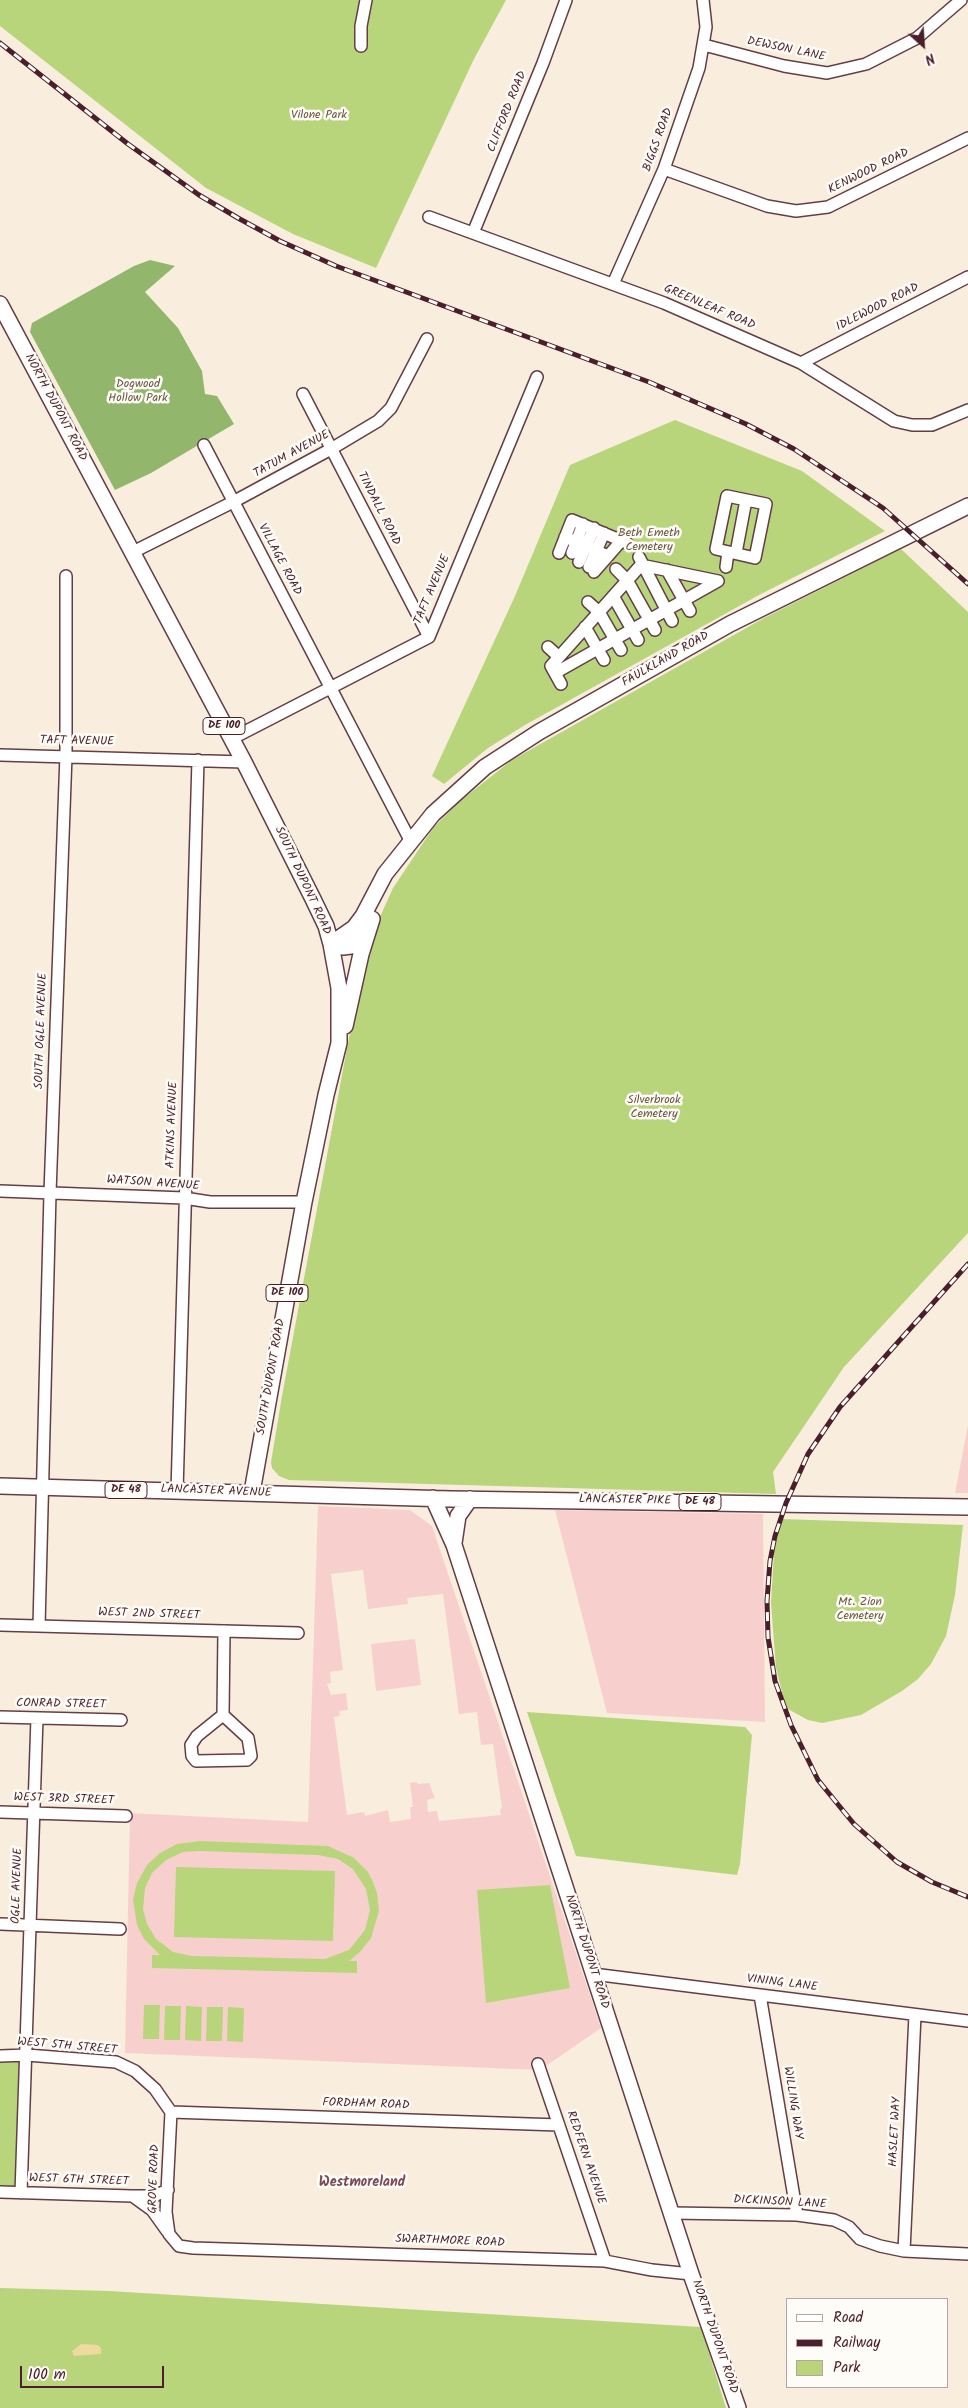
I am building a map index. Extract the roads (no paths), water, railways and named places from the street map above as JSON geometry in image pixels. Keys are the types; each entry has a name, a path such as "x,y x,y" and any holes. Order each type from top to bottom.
{"main road":[{"name":"NORTH DUPONT ROAD","path":"0,304 110,512"},
{"name":"FAULKLAND ROAD","path":"331,944 354,928 363,916 385,874 433,814 457,790 485,767 520,744 730,624 968,506"},
{"name":"SOUTH DUPONT ROAD","path":"110,512 244,762 326,926 339,988 339,1043 326,1095 304,1202 252,1492"},
{"name":"FAULKLAND ROAD","path":"331,944 351,946 368,929 391,880 397,861"},
{"path":"339,1043 342,1039 361,954 372,919"},
{"name":"LANCASTER AVENUE","path":"0,1486 433,1498"},
{"name":"NORTH DUPONT ROAD","path":"433,1498 454,1545 691,2274 738,2408"},
{"name":"LANCASTER PIKE","path":"433,1498 968,1507"},
{"path":"454,1545 458,1516 470,1499"}],"street":[{"path":"361,46 366,0"},
{"name":"CLIFFORD ROAD","path":"473,233 543,63 566,0"},
{"name":"BIGGS ROAD","path":"613,284 664,169 699,68 706,26 703,0"},
{"name":"DEWSON LANE","path":"704,45 784,66 827,73 866,64 917,38 962,0"},
{"name":"KENWOOD ROAD","path":"664,169 767,206 796,211 828,207 968,138"},
{"name":"GREENLEAF ROAD","path":"429,217 664,303 801,363 894,421 912,425 932,425 968,410"},
{"name":"IDLEWOOD ROAD","path":"801,363 968,277"},
{"name":"TATUM AVENUE","path":"131,553 233,502 332,449 386,414 427,339"},
{"name":"TAFT AVENUE","path":"231,739 429,637 537,377"},
{"name":"TINDALL ROAD","path":"303,394 429,637"},
{"name":"VILLAGE ROAD","path":"204,445 411,842"},
{"path":"726,566 739,530 727,496 716,549 739,530 766,504 760,531"},
{"path":"559,553 565,537 572,520 625,541 608,556 585,556 565,537"},
{"path":"722,523 739,530 760,531"},
{"path":"585,556 593,528"},
{"path":"585,556 593,528"},
{"path":"739,530 760,531"},
{"path":"585,556 608,556"},
{"path":"554,673 718,580 667,570 640,561"},
{"path":"560,684 551,666 627,580 640,561"},
{"path":"640,561 672,621"},
{"path":"616,569 627,580 655,630"},
{"path":"667,570 690,611"},
{"path":"692,575 707,601"},
{"name":"SOUTH OGLE AVENUE","path":"44,1488 50,1193 66,755 66,576"},
{"path":"613,596 638,640"},
{"path":"588,602 599,612 621,650"},
{"path":"585,627 604,660"},
{"path":"572,643 580,658"},
{"path":"548,647 559,657"},
{"name":"TAFT AVENUE","path":"0,755 66,755 244,762"},
{"name":"ATKINS AVENUE","path":"176,1491 198,760"},
{"name":"WATSON AVENUE","path":"0,1191 184,1198 210,1202 304,1202"},
{"path":"39,1626 44,1488"},
{"name":"WEST 2ND STREET","path":"0,1625 298,1633"},
{"path":"224,1631 224,1715 248,1738 251,1756 247,1760 196,1761 192,1756 191,1745 197,1736 224,1715"},
{"name":"CONRAD STREET","path":"0,1717 121,1720"},
{"name":"OGLE AVENUE","path":"21,2193 37,1718"},
{"name":"WEST 3RD STREET","path":"0,1812 126,1816"},
{"path":"0,1924 120,1929"},
{"name":"VINING LANE","path":"593,1974 968,2021"},
{"name":"WILLING WAY","path":"760,1995 797,2216"},
{"name":"HASLET WAY","path":"904,2251 915,2015"},
{"name":"WEST 5TH STREET","path":"0,2056 26,2055 116,2062 135,2071 155,2089 172,2112"},
{"name":"REDFERN AVENUE","path":"538,2064 605,2261"},
{"name":"FORDHAM ROAD","path":"172,2112 559,2125"},
{"name":"GROVE ROAD","path":"169,2234 166,2212 172,2112"},
{"path":"132,2196 154,2196 168,2190"},
{"name":"WEST 6TH STREET","path":"0,2192 132,2196 152,2210 169,2234"},
{"name":"DICKINSON LANE","path":"672,2213 797,2216 834,2220 849,2228 860,2239 904,2251 968,2254"},
{"name":"SWARTHMORE ROAD","path":"169,2234 179,2246 206,2249 605,2261 652,2270 691,2274"}],"railway":[{"path":"0,43 128,144 199,195 238,218 280,241 336,266 649,382 746,424 794,449 883,508 968,584"},
{"path":"968,1264 840,1407 808,1454 786,1503 775,1536 770,1561 767,1601 768,1637 775,1681 791,1725 818,1780 854,1824 897,1862 932,1882 968,1897"}],"district":[{"name":"Westmoreland","path":"362,2184"}],"park label":[{"name":"Vilone Park","path":"319,116"},
{"name":"Dogwood Hollow Park","path":"138,392"},
{"name":"Beth Emeth Cemetery","path":"649,541"},
{"name":"Silverbrook Cemetery","path":"654,1108"},
{"name":"Mt. Zion Cemetery","path":"860,1610"}]}
